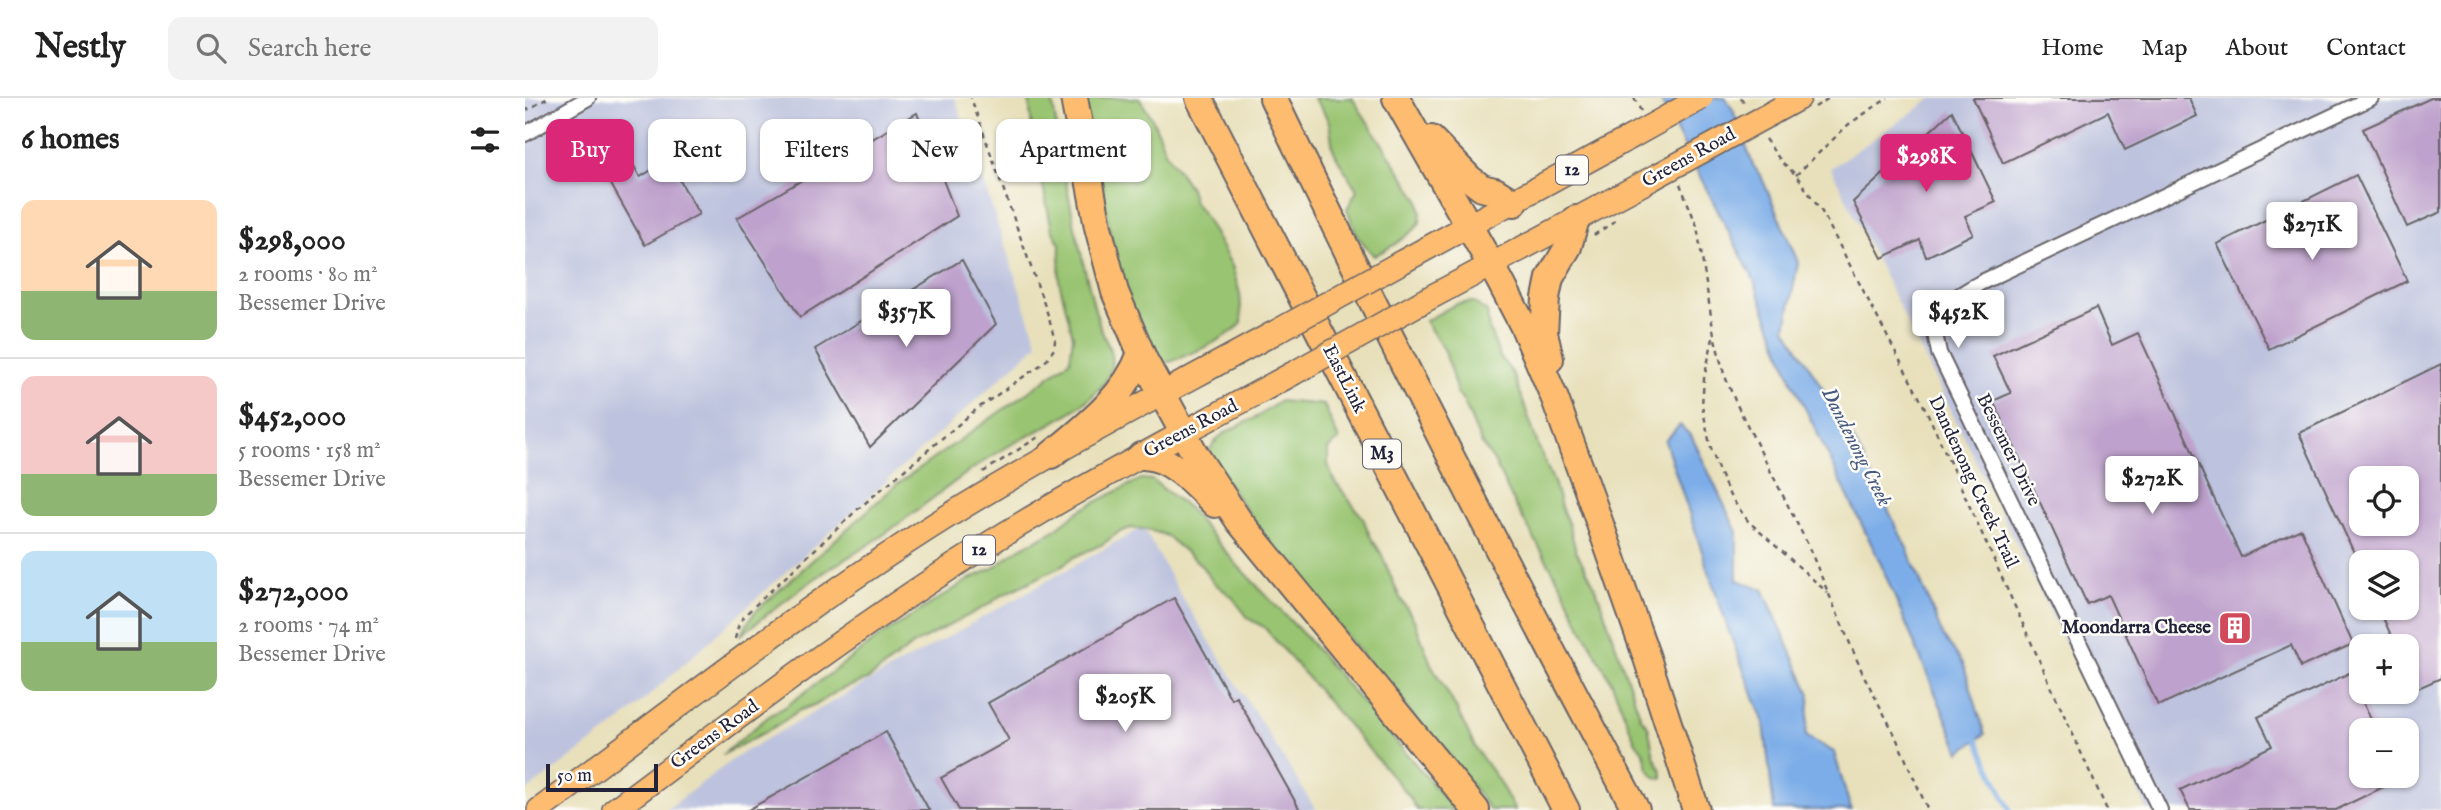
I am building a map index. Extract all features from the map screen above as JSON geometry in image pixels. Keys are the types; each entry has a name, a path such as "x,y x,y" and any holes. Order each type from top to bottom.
{"highway":[{"path":"1074,98 1115,292 1141,353 1184,433 1218,492 1262,550 1476,810"},
{"name":"EastLink","path":"1199,98 1566,810"},
{"path":"1273,98 1423,401 1636,810"},
{"path":"1396,98 1469,179 1514,203"},
{"path":"1396,98 1491,264 1524,327 1555,399 1647,658 1696,810"},
{"path":"1555,399 1544,318 1550,278 1568,247 1576,219"},
{"path":"1051,455 1112,400 1134,371 1141,353"},
{"path":"1141,456 1163,460 1183,474 1262,550"}],"main road":[{"name":"12","path":"539,810 744,658 889,555 966,505 1051,455 1701,98"},
{"name":"Greens Road","path":"614,810 825,654 1020,524 1491,264 1799,98"}],"street":[{"path":"525,134 588,98"},
{"name":"Bessemer Drive","path":"2160,810 1939,353 1935,330 1941,310 1980,283 2371,98"}],"path":[{"path":"525,111 548,98"},
{"path":"744,658 735,638 739,623 747,613 858,509 978,408 1045,362 1054,349 1051,323 971,98"},
{"path":"1634,98 1641,112"},
{"name":"Dandenong Creek Trail","path":"1888,98 1849,124 1796,175 1822,212 1927,412 2107,810"},
{"path":"1680,184 1697,226 1714,335 1724,374 1807,543 1863,674 1894,733 1928,810"},
{"path":"1714,335 1704,379 1702,405 1719,472 1739,510 1748,521 1830,595"}],"shaded area":[{"path":"525,98 955,98 962,119 887,119 887,182 982,182 982,178 1038,344 621,721 525,792"},
{"path":"1933,98 2441,98 2441,810 2148,810 1831,168"},
{"path":"1143,527 1180,594 1316,810 666,810 740,754"}],"green space":[{"path":"1029,98 1052,98 1055,119 1031,119"},
{"path":"1084,98 1139,98 1153,120 1165,151 1190,188 1194,202 1232,266 1240,294 1242,323 1235,330 1206,347 1170,362 1162,362 1151,355 1125,307 1100,182 1151,182 1151,119 1088,119"},
{"path":"1313,98 1352,98 1419,200 1420,222 1414,230 1374,256 1358,237 1347,209 1357,190 1333,149 1329,122"},
{"path":"1041,182 1066,182 1097,317 1111,356 1111,367 1106,380 1084,403 975,467 879,538 831,567 740,636 754,613 896,485 1070,360 1073,336 1059,281 1060,244 1052,230"},
{"path":"1473,302 1487,312 1489,328 1500,357 1514,375 1555,485 1576,551 1595,586 1641,718 1648,726 1662,779 1655,777 1648,768 1644,753 1635,741 1611,681 1565,592 1515,505 1494,461 1481,443 1463,400 1457,393 1445,351 1425,321 1456,304"},
{"path":"1280,401 1324,405 1339,440 1328,449 1328,464 1333,479 1363,518 1399,596 1414,620 1431,664 1476,749 1515,810 1490,810 1442,746 1410,712 1278,554 1208,456 1222,435"},
{"path":"1141,479 1152,480 1188,508 1238,566 1304,635 1455,810 1417,810 1409,796 1264,627 1249,619 1232,597 1213,582 1200,564 1165,535 1131,528 1119,532 1103,544 1000,596 914,644 867,680 839,690 819,703 798,711 722,755 769,716 882,635 970,579 992,569 1020,548 1052,532 1080,510"}],"water":[{"path":"1659,98 1726,98 1733,110 1753,165 1762,178 1798,262 1786,328 1855,442 1907,548 1943,636 1963,663 1985,734 1960,752 1880,562 1792,381 1753,278"},
{"path":"1680,425 1692,437 1737,532 1737,580 1763,589 1810,694 1806,736 1834,752 1851,810 1774,810 1764,723 1728,629 1665,441"}],"building":[{"path":"1973,98 2189,98 2197,116 2125,150 2108,112 2003,163"},
{"path":"2431,98 2441,98 2441,212 2407,227 2363,129"},
{"path":"1952,111 1996,202 1965,216 1973,234 1926,257 1920,240 1882,258 1853,202"},
{"path":"917,113 919,119 907,119"},
{"path":"887,130 887,182 944,182 957,216 800,317 737,218 799,182 873,182 873,139"},
{"path":"634,166 640,177 648,172 648,182 681,182 699,214 645,245 610,182 634,182"},
{"path":"2356,175 2407,281 2269,349 2217,244"},
{"path":"962,260 996,324 870,447 815,349"},
{"path":"2096,308 2112,345 2138,333 2241,557 2301,529 2349,635 2349,646 2301,667 2291,645 2158,706 2108,595 2087,604 1993,401 2011,393 1993,356"},
{"path":"2441,364 2441,678 2419,688 2419,634 2390,634 2384,620 2419,620 2419,550 2353,550 2299,433"},
{"path":"1174,598 1231,699 1236,696 1300,810 959,810 941,778 1009,740 988,703"},
{"path":"2349,673 2349,704 2364,704 2370,718 2349,718 2349,788 2381,788 2336,810 2190,810 2180,790 2272,746 2258,717"},
{"path":"886,732 929,810 748,810"}],"waterway":[{"name":"Dandenong Creek","path":"1975,735 2010,810"}],"place":[{"name":"Moondarra Cheese","path":"2235,628"}]}
